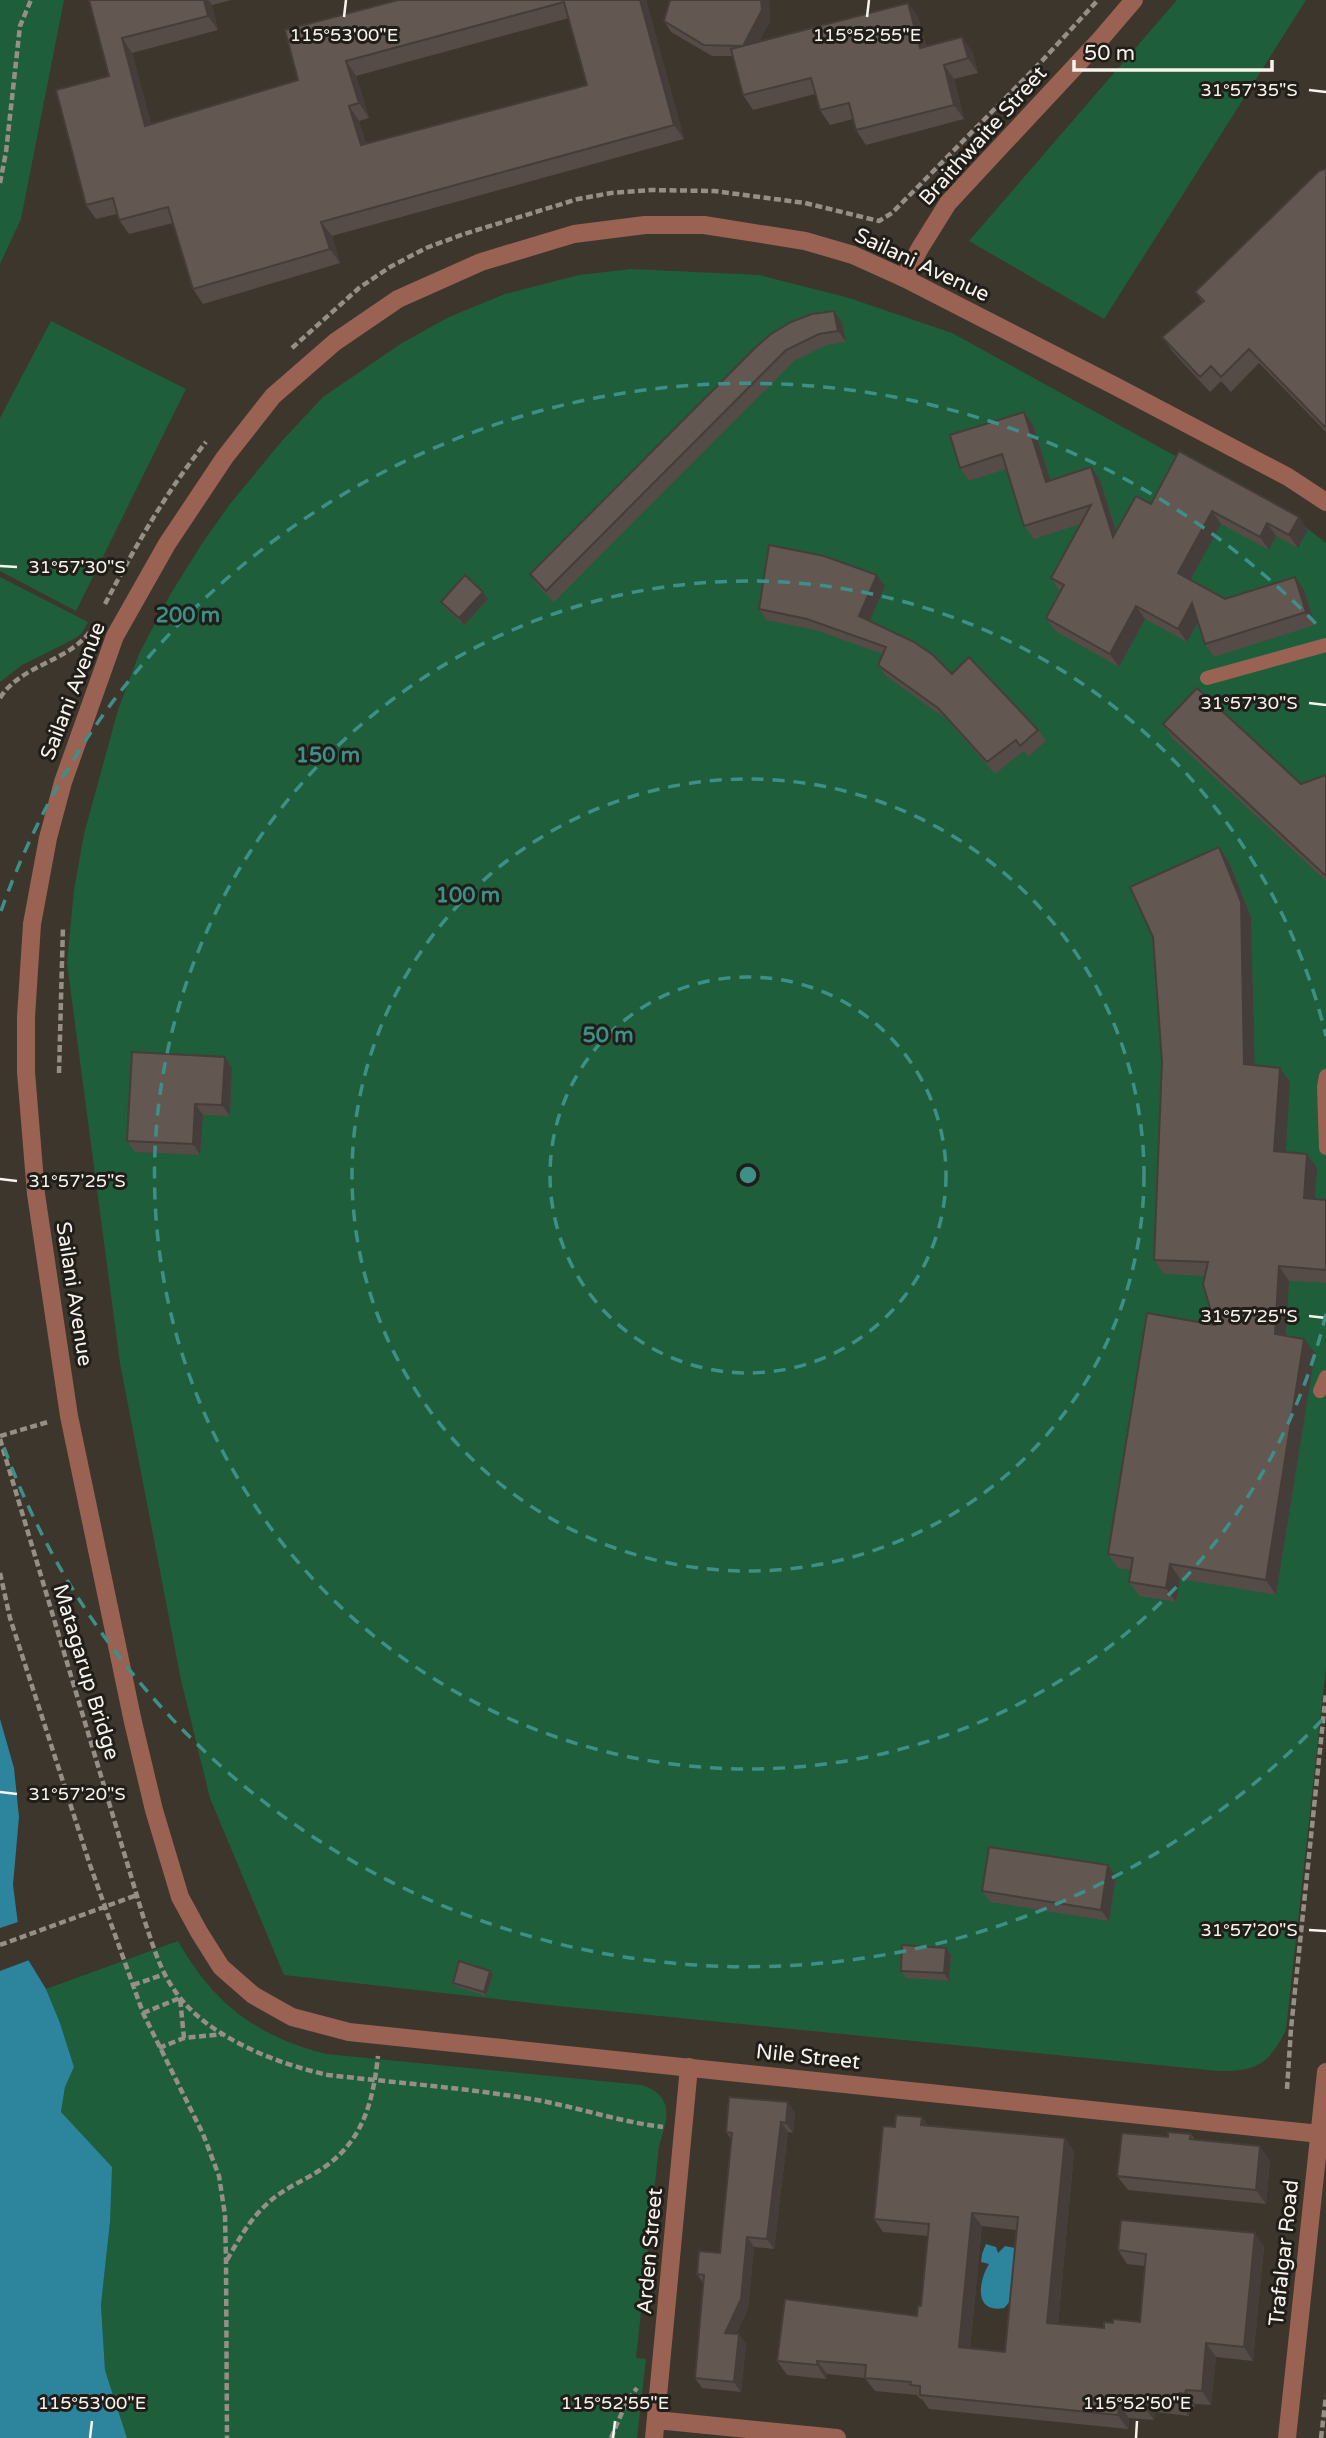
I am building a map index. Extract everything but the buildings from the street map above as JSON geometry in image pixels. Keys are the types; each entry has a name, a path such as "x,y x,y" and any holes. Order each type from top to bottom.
{"street":[{"name":"Braithwaite Street","path":"904,278 948,203 1134,0"},
{"name":"Sailani Avenue","path":"292,2017 253,1995 221,1966 180,1897 154,1810 69,1416 30,1136 26,1072 26,1017 32,924 48,838 63,782 114,636 167,544 225,457 274,396 335,342 398,299 481,262 573,234 645,225 704,225 805,242 853,255 904,278 1288,477 1326,502"},
{"name":"Nile Street","path":"292,2017 349,2032 1320,2134"},
{"name":"Arden Street","path":"655,2429 689,2067"},
{"name":"Trafalgar Road","path":"1287,2438 1326,2072"},
{"path":"655,2429 837,2438"}],"lane":[{"path":"1208,678 1326,645"},
{"path":"1326,1076 1326,1148"},
{"path":"1320,1391 1326,1377"}],"path":[{"path":"0,183 20,26 31,0"},
{"path":"289,351 359,288 390,267 426,248 578,199 611,193 714,191 805,203 879,221 892,212 1031,73 1098,0"},
{"path":"100,614 129,558 170,492 209,439"},
{"path":"0,698 17,680 82,642 94,625"},
{"path":"59,1073 63,926"},
{"path":"0,1438 69,1416"},
{"name":"Matagarup Bridge","path":"0,1438 136,1895 165,1974 180,1998"},
{"path":"0,1573 10,1618 90,1865 133,1986 159,2048 203,2134 219,2176 225,2215 227,2438"},
{"path":"1287,2089 1326,1692"},
{"path":"0,1945 136,1895"},
{"path":"133,1986 165,1974"},
{"path":"143,2013 180,1998"},
{"path":"180,1998 189,2009 224,2034 297,2068 328,2075 535,2100 667,2128"},
{"path":"180,1998 184,2038"},
{"path":"159,2048 184,2038 224,2034"},
{"path":"226,2261 248,2225 270,2201 285,2189 323,2168 346,2147 364,2120 372,2100 378,2056"},
{"path":"1321,2438 1326,2396"}],"green space":[{"path":"0,0 64,0 21,219 0,264"},
{"path":"1177,0 1306,0 1104,319 969,241"},
{"path":"631,269 759,275 849,298 952,333 1308,529 1326,543 1326,1667 1286,2030 1274,2051 1252,2067 1219,2071 558,2006 284,1975 210,1798 181,1680 120,1363 67,963 74,890 84,834 118,710 139,654 170,595 203,542 281,442 323,397 402,343 449,317 505,294 579,275"},
{"path":"51,321 186,389 76,611 0,571 0,418"},
{"path":"0,577 88,622 82,633 74,639 22,665 0,682"},
{"path":"178,1941 206,1983 222,2000 258,2027 301,2047 326,2054 642,2085 660,2096 664,2102 666,2118 659,2146 636,2358 646,2359 637,2438 127,2438 105,2370 101,2305 110,2222 84,2139 61,2112 65,2087 74,2067 46,1989"}],"water":[{"path":"0,1719 14,1768 19,1817 13,1885 21,1948 46,1989 74,2067 65,2087 61,2112 112,2167 110,2222 101,2305 105,2370 127,2438 0,2438"},
{"path":"986,2244 996,2247 998,2253 1005,2246 1015,2248 1015,2288 1004,2308 994,2309 987,2306 981,2295 982,2279 989,2264 981,2262"}],"pier":[{"path":"21,1921 25,1947 32,1959 0,1971 0,1928"}]}
